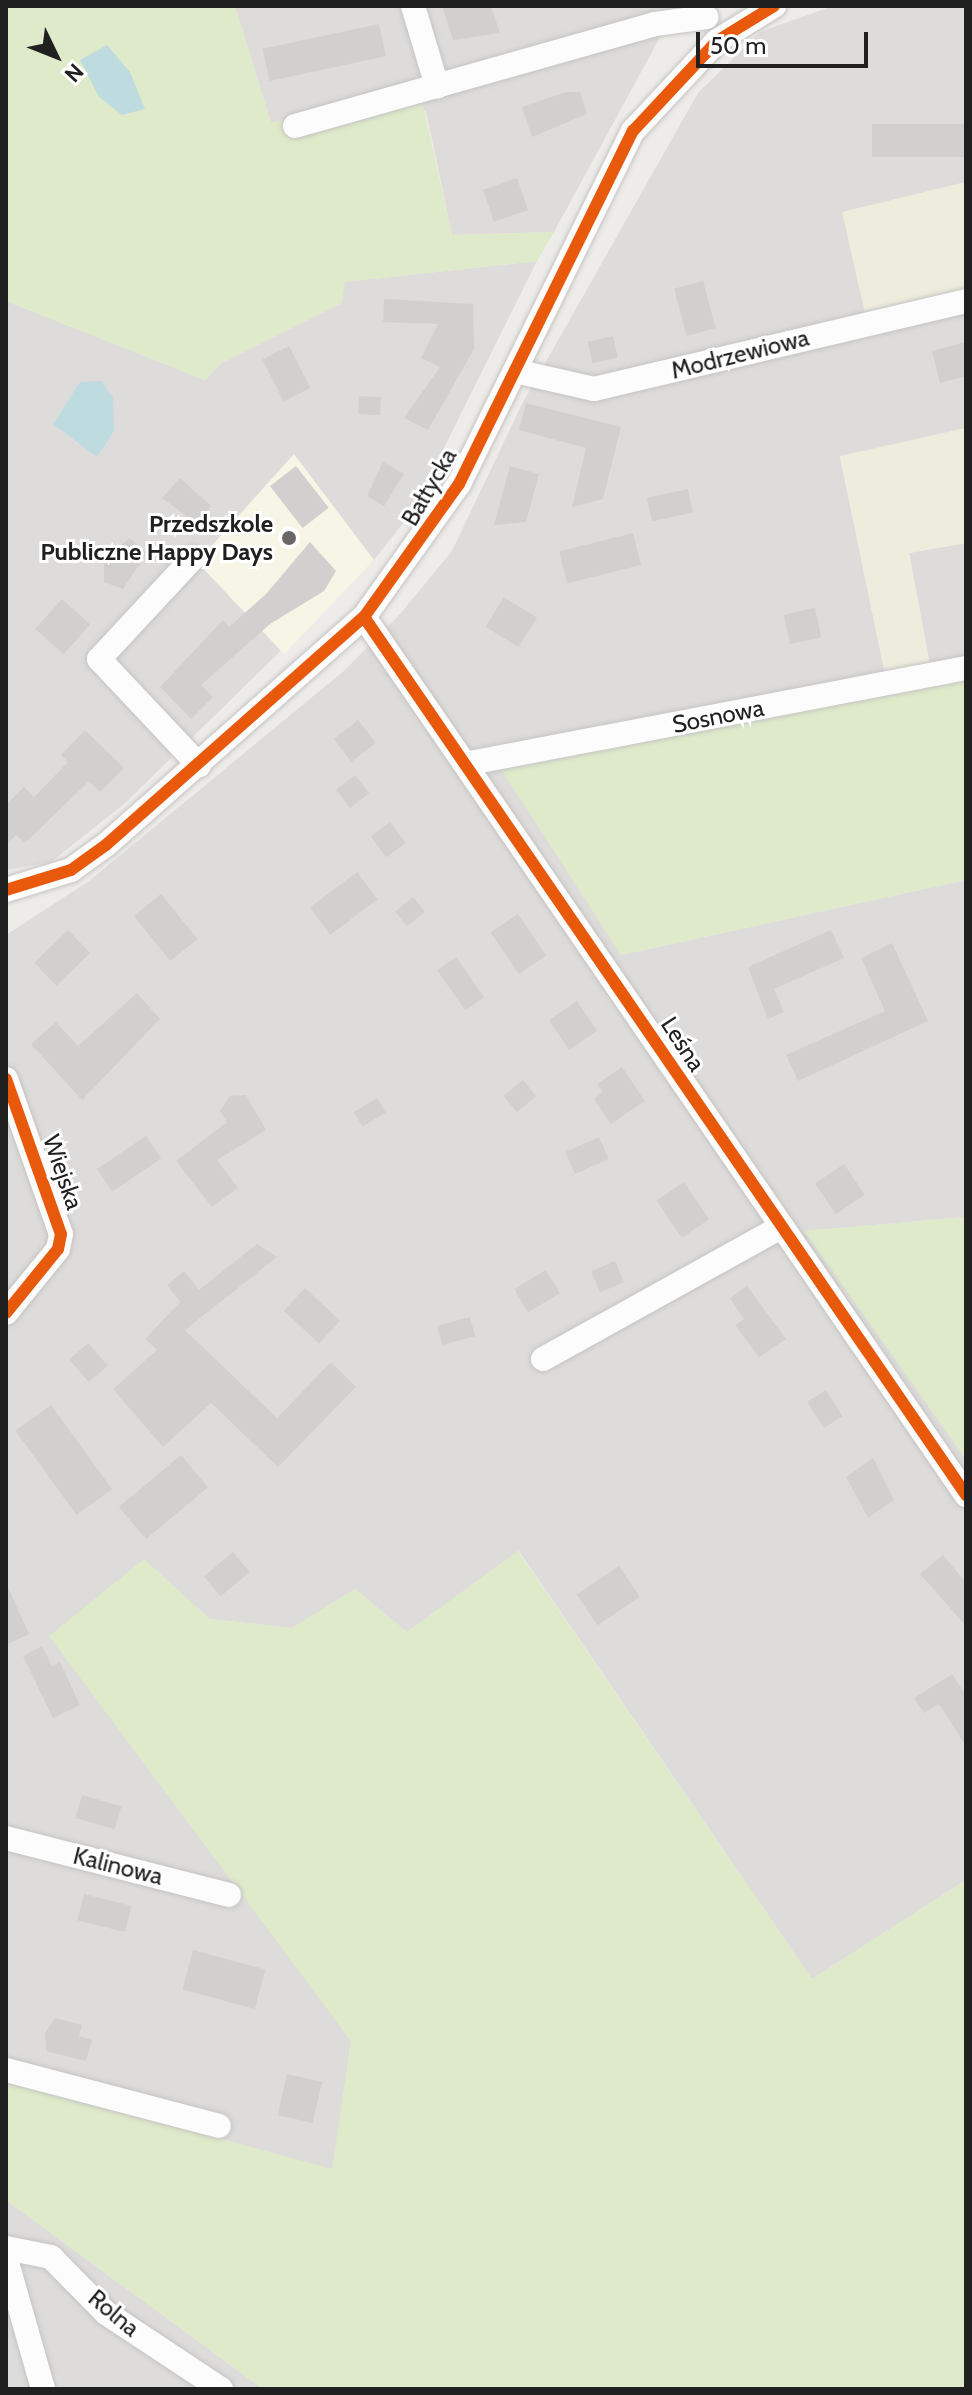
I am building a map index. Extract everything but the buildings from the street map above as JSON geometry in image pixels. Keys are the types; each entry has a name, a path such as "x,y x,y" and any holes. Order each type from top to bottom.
{"street":[{"path":"413,6 437,86"},
{"name":"Bałtycka","path":"6,890 71,870 199,765 364,617 437,522 515,371 609,170 659,98 717,41 774,6"},
{"path":"295,126 706,11 717,41"},
{"name":"Modrzewiowa","path":"515,371 594,389 966,301"},
{"path":"193,558 99,659 199,765"},
{"name":"Leśna","path":"364,617 470,763 779,1228 966,1495"},
{"name":"Sosnowa","path":"470,763 966,668"},
{"name":"Wiejska","path":"6,1079 61,1234 58,1249 6,1313"},
{"path":"543,1359 779,1228"},
{"name":"Kalinowa","path":"6,1838 229,1895"},
{"path":"6,2070 219,2126"},
{"name":"Rolna","path":"6,2248 51,2257 106,2313 221,2389"},
{"path":"6,2259 43,2389"}],"shaded area":[{"path":"235,6 677,6 554,232 452,235 426,111 271,123"},
{"path":"833,6 966,6 966,182 843,213 966,290 966,428 840,457 885,674 621,955 966,880 966,1217 805,1231 966,1459 966,1880 812,1979 519,1551 407,1632 355,1589 292,1628 210,1619 144,1560 237,1883 351,2041 333,2170 6,2080 6,935 89,881 345,670 401,613 452,551 522,404 698,93 760,32"},
{"path":"966,182 966,290 865,313 842,212"},
{"path":"537,261 412,512 374,560 124,804 51,862 6,870 6,301 205,380 220,364 341,303 344,282"},
{"path":"966,428 966,543 909,553 930,665 885,674 840,456"},
{"name":"Przedszkole Publiczne Happy Days","path":"294,454 374,560 284,654 197,562"},
{"path":"966,543 966,656 930,665 909,553"},
{"path":"6,2200 263,2389 6,2389"}],"green space":[{"path":"6,6 235,6 271,123 417,78 452,235 554,232 537,261 345,282 342,303 220,364 205,380 6,301"},
{"path":"966,681 966,880 621,955 497,763"},
{"path":"966,1217 966,1459 804,1231"},
{"path":"518,1551 812,1979 966,1880 966,2389 263,2389 6,2200 6,2080 332,2169 351,2041 49,1636 144,1559 210,1619 292,1628 355,1589 407,1632"}],"water":[{"path":"107,45 130,72 145,109 122,115 99,97 80,60"},
{"path":"101,381 113,398 114,431 97,457 53,424 80,382"}],"cycle path":[{"path":"6,890 71,870 107,844 364,617 459,484 633,131 717,41 774,6"},
{"path":"364,617 966,1495"},
{"path":"6,1079 61,1234 58,1249 6,1313"}],"place":[{"name":"Przedszkole Publiczne Happy Days","path":"289,538"}]}
